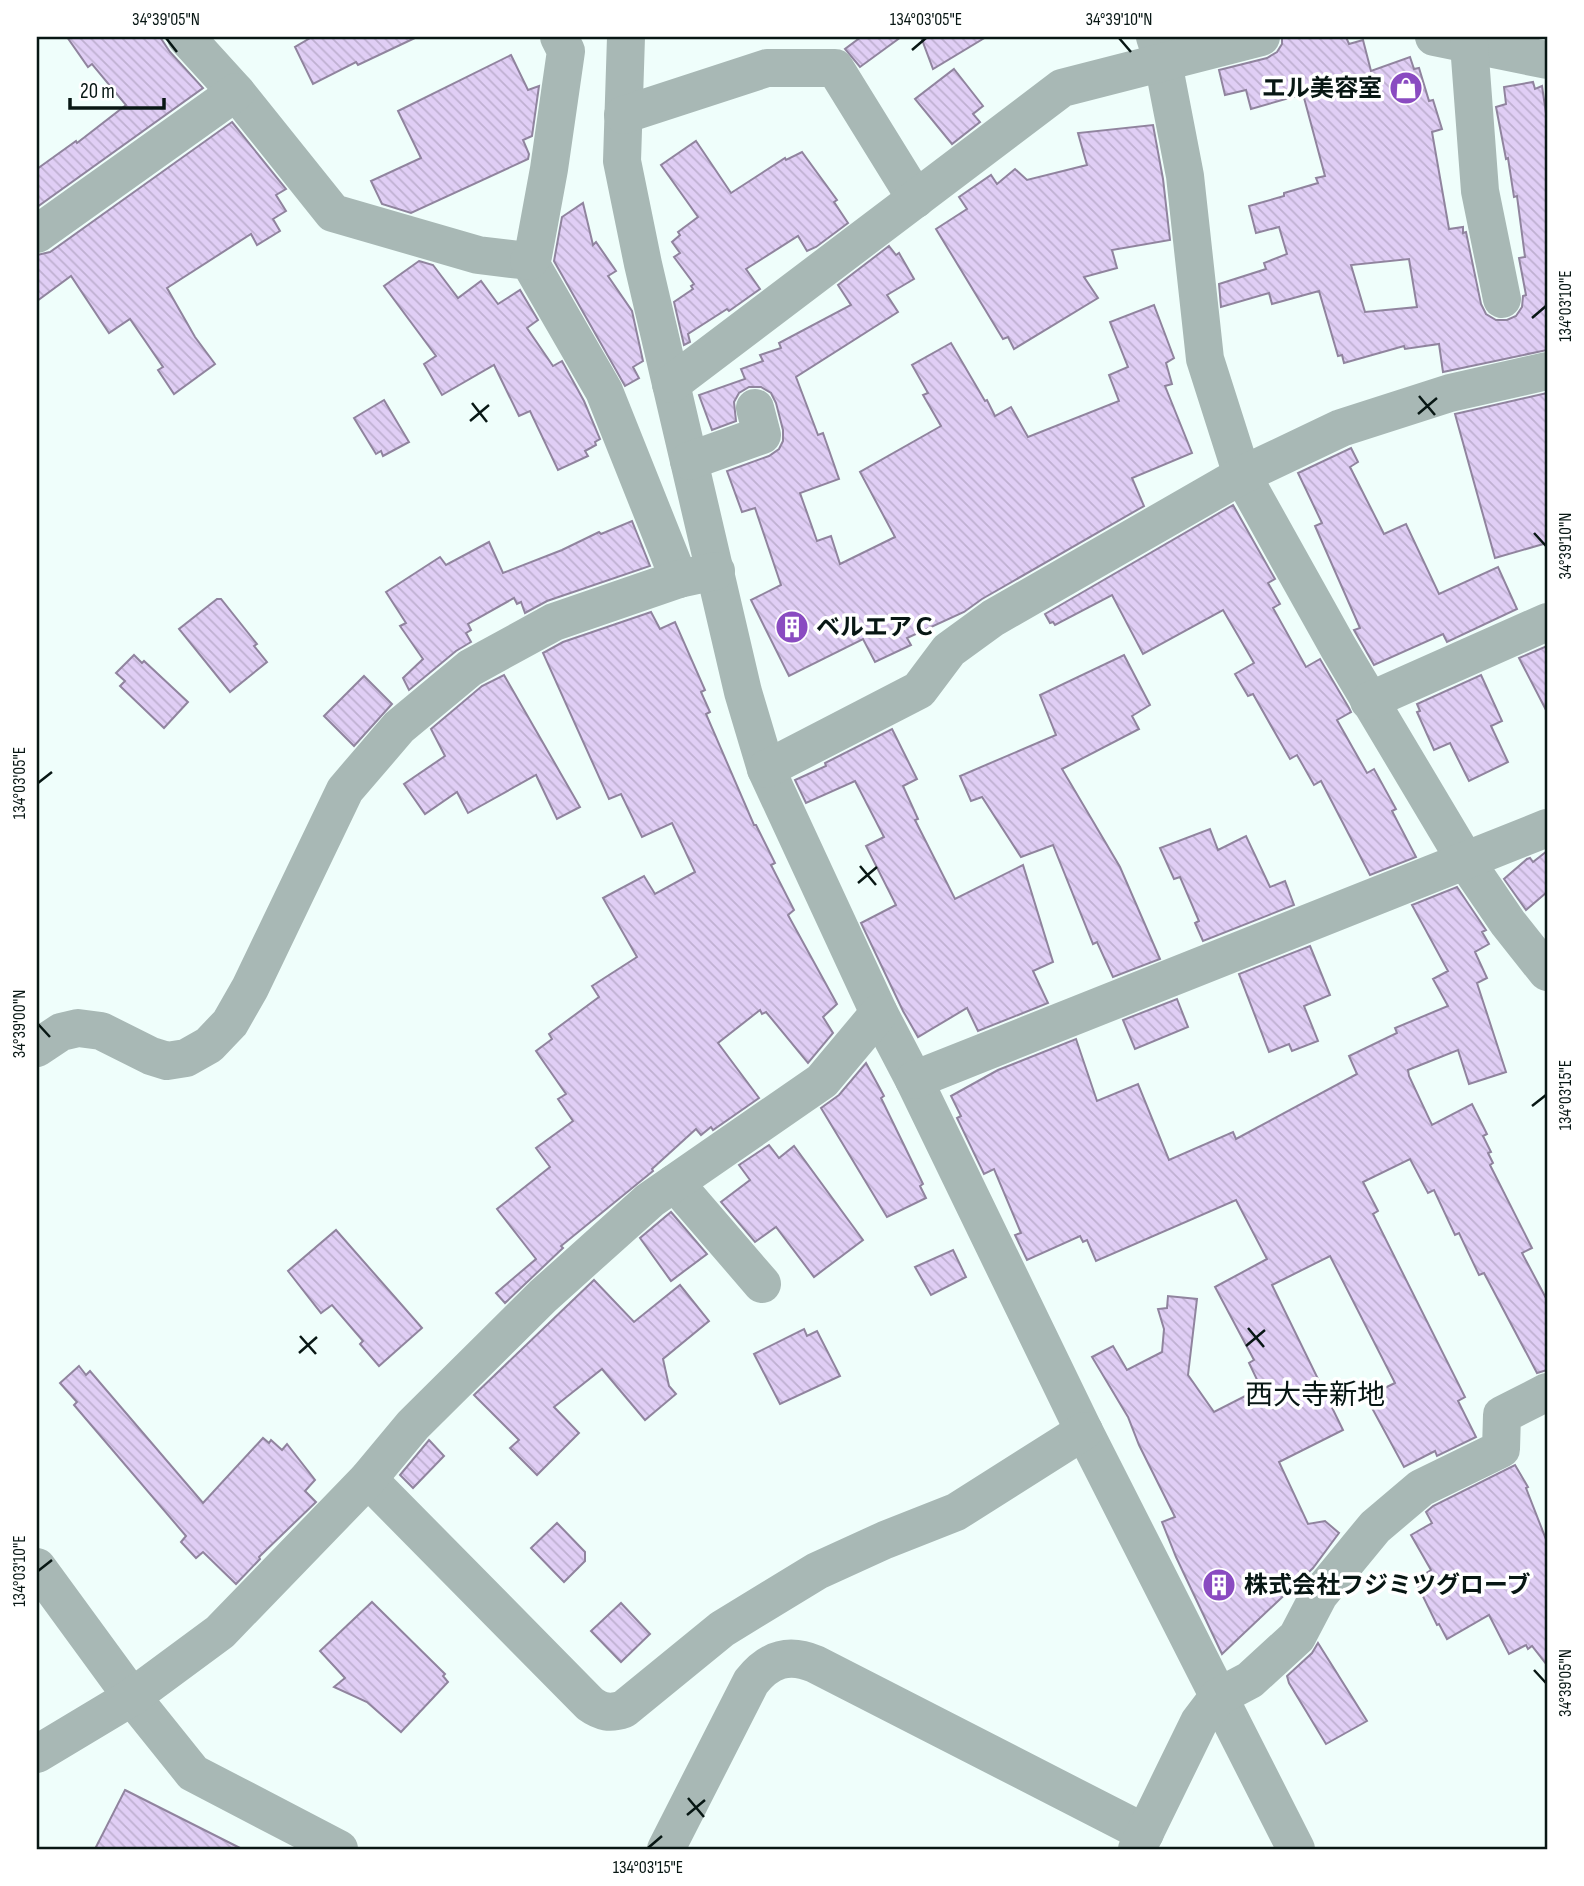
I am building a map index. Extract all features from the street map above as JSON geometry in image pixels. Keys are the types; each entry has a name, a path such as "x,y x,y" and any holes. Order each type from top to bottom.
{"street":[{"path":"186,37 236,92 333,213 478,255 529,261"},
{"path":"671,383 1062,88 1159,49 1261,37"},
{"path":"1502,299 1451,40 1547,60"},
{"path":"529,261 533,256 549,169 562,44 625,50 622,161 643,264 743,692 766,769 879,1013 1084,1431 1296,1849"},
{"path":"1159,49 1185,176 1205,359 1242,475 1369,701 1465,860 1508,923 1547,972"},
{"path":"623,116 767,68 835,68 916,199"},
{"path":"37,234 236,92"},
{"path":"529,261 604,391 679,579"},
{"path":"766,769 919,690 949,650 993,618 1242,475 1341,428 1450,393 1547,372"},
{"path":"690,461 762,435 755,408"},
{"path":"37,1048 61,1032 78,1028 102,1031 151,1056 167,1060 186,1058 209,1045 230,1023 250,988 345,790 399,727 470,667 554,622 679,579 716,571"},
{"path":"1369,701 1547,622"},
{"path":"914,1080 1547,828"},
{"path":"37,1754 132,1697 220,1632 368,1479 413,1425 524,1313 650,1200 822,1081 879,1013"},
{"path":"675,1183 762,1284"},
{"path":"666,1849 751,1682 760,1670 772,1662 786,1658 815,1664 1141,1841 1199,1722 1219,1697 1250,1680 1297,1637 1319,1595 1375,1527 1421,1488 1501,1449 1502,1415 1547,1392"},
{"path":"368,1479 590,1704 606,1712 615,1712 624,1709 722,1629 817,1571 956,1512 1084,1431"},
{"path":"37,1567 132,1697 193,1773 339,1849"}],"building":[{"path":"67,37 160,37 203,88 37,207 37,169 76,141 77,143 126,105 92,64 88,67"},
{"path":"312,37 417,37 358,65 356,62 313,84 295,47"},
{"path":"861,37 901,37 860,67 845,49"},
{"path":"921,37 986,37 933,69"},
{"path":"1282,37 1346,37 1349,44 1363,40 1371,71 1410,57 1414,69 1419,68 1429,101 1433,100 1442,129 1432,132 1449,229 1463,227 1463,233 1466,232 1481,304 1486,314 1496,320 1507,320 1516,316 1522,307 1523,296 1526,295 1519,258 1525,257 1517,196 1514,197 1496,107 1506,104 1504,87 1533,82 1535,89 1542,86 1547,120 1547,350 1443,372 1439,344 1405,349 1404,346 1344,363 1342,355 1338,356 1319,291 1272,304 1269,293 1221,307 1219,284 1266,269 1264,263 1287,254 1279,227 1256,233 1249,206 1318,183 1316,178 1325,176 1303,94 1251,109 1246,90 1225,95 1219,70 1267,58 1277,52 1282,44","holes":["1409,259 1417,307 1365,312 1351,265"]},
{"path":"511,55 528,90 539,86 532,136 523,140 529,154 528,159 411,213 382,204 371,181 421,158 398,111"},
{"path":"954,69 983,106 973,114 980,122 952,144 915,99"},
{"path":"232,122 286,189 276,195 286,211 273,219 280,231 257,245 251,234 167,288 195,337 215,364 174,394 158,370 163,367 130,319 109,333 71,276 37,301 37,255 50,252"},
{"path":"1153,125 1170,240 1112,250 1117,268 1084,277 1098,298 1014,349 1008,337 1003,339 936,229 967,209 959,197 991,175 997,184 1015,169 1027,180 1087,165 1078,133"},
{"path":"696,141 731,193 785,158 786,160 802,152 837,200 834,202 848,223 816,247 807,251 798,236 746,269 760,289 729,311 727,309 688,334 690,342 684,345 674,302 693,289 691,286 694,284 674,257 680,253 672,242 680,235 678,232 698,217 661,165"},
{"path":"583,203 593,245 596,242 616,271 608,276 632,311 643,361 633,367 639,378 625,386 554,261 562,217"},
{"path":"889,246 896,255 899,253 914,279 887,295 898,312 796,377 818,435 823,433 839,479 800,493 817,541 831,536 840,564 895,537 860,472 941,426 923,395 928,393 912,365 951,343 995,416 1011,407 1028,437 1119,401 1109,375 1128,367 1110,322 1154,305 1174,358 1166,363 1172,384 1165,386 1192,453 1132,478 1144,506 964,612 907,638 911,645 875,662 863,639 789,676 751,600 781,585 755,508 742,512 727,471 769,456 779,449 783,441 783,430 776,403 771,393 761,387 749,387 739,393 734,402 736,421 712,430 699,395 745,379 741,369 763,361 760,355 781,348 779,343 851,305 838,285"},
{"path":"419,261 433,265 458,298 481,281 498,304 520,290 538,320 527,328 553,366 562,361 584,401 600,439 595,442 596,445 585,451 588,456 558,470 530,411 519,416 494,365 442,395 424,364 436,356 384,286"},
{"path":"1547,393 1547,543 1495,558 1455,414"},
{"path":"384,400 409,442 383,456 381,451 376,454 354,418"},
{"path":"1351,448 1358,462 1350,467 1384,534 1406,524 1439,594 1498,567 1517,609 1447,642 1443,634 1374,665 1354,630 1360,628 1315,526 1322,523 1298,473"},
{"path":"1233,505 1275,579 1268,583 1280,604 1273,608 1306,667 1320,659 1349,708 1351,712 1337,720 1367,773 1374,769 1396,809 1392,811 1416,857 1370,875 1321,781 1314,785 1297,755 1290,759 1253,694 1248,696 1235,674 1254,663 1223,610 1143,654 1112,595 1055,625 1050,623 1045,614"},
{"path":"632,521 650,566 547,601 525,613 521,602 517,604 514,598 468,624 471,630 466,633 471,642 409,690 403,678 423,659 400,626 406,623 386,592 440,557 446,565 489,542 503,573 599,532 601,534"},
{"path":"217,599 221,599 257,644 254,646 267,662 230,692 179,629"},
{"path":"651,612 660,629 675,622 705,690 701,692 710,712 706,714 754,825 775,863 771,865 794,910 788,915 837,1004 823,1017 833,1033 808,1063 766,1012 762,1014 760,1010 718,1043 759,1098 713,1130 711,1127 701,1135 696,1129 652,1169 653,1171 561,1246 563,1248 505,1303 496,1293 536,1259 497,1209 550,1167 536,1148 573,1121 558,1099 566,1094 536,1051 552,1039 549,1034 599,997 592,986 637,957 603,898 644,876 655,894 695,872 672,823 642,837 621,794 609,799 543,653 563,642"},
{"path":"1547,646 1547,712 1519,658"},
{"path":"134,655 188,702 164,728 120,686 125,681 116,673"},
{"path":"1124,655 1150,705 1132,716 1139,729 1062,769 1120,867 1160,959 1113,977 1097,942 1093,944 1053,845 1021,857 982,797 971,801 960,776 1056,735 1040,695"},
{"path":"504,675 580,807 557,819 536,775 468,813 457,792 425,814 404,784 445,756 431,729 482,686"},
{"path":"1481,675 1502,721 1491,726 1508,762 1469,781 1450,743 1434,750 1417,712 1420,711 1417,704"},
{"path":"364,676 392,704 354,746 324,716"},
{"path":"892,729 917,779 903,786 918,819 915,820 955,899 1023,865 1053,962 1033,971 1048,1003 978,1031 967,1008 918,1037 903,1011 861,923 896,905 866,846 884,837 855,781 806,803 795,780"},
{"path":"1210,829 1218,850 1246,836 1270,887 1285,881 1294,905 1203,941 1195,923 1199,921 1180,877 1174,879 1160,848"},
{"path":"1547,851 1547,892 1526,910 1504,879 1527,859 1530,858 1533,862"},
{"path":"1457,887 1486,930 1482,932 1489,944 1475,952 1487,978 1477,983 1506,1072 1469,1084 1458,1050 1408,1070 1409,1076 1432,1125 1472,1104 1487,1134 1483,1136 1491,1152 1488,1153 1493,1163 1490,1165 1532,1248 1522,1253 1547,1300 1547,1370 1537,1373 1484,1273 1479,1275 1459,1233 1455,1235 1434,1190 1428,1193 1410,1159 1363,1182 1378,1211 1373,1214 1465,1397 1458,1401 1476,1437 1437,1456 1435,1451 1404,1467 1366,1397 1395,1383 1330,1256 1272,1285 1343,1430 1279,1462 1308,1524 1325,1521 1339,1533 1313,1568 1222,1654 1162,1522 1175,1517 1128,1417 1092,1357 1113,1346 1127,1370 1162,1352 1164,1329 1158,1309 1167,1308 1168,1296 1197,1299 1188,1375 1214,1412 1261,1388 1249,1363 1254,1360 1215,1287 1267,1259 1236,1200 1096,1261 1087,1240 1083,1242 1080,1236 1027,1260 1015,1235 1021,1233 994,1169 984,1174 957,1118 961,1116 951,1096 998,1070 1076,1039 1097,1101 1138,1084 1169,1160 1233,1132 1236,1139 1357,1074 1349,1056 1397,1033 1395,1028 1448,1006 1433,979 1448,971 1412,905"},
{"path":"1310,946 1330,995 1304,1006 1318,1041 1292,1051 1289,1044 1269,1052 1239,974"},
{"path":"1177,999 1188,1027 1135,1049 1123,1020"},
{"path":"866,1063 884,1096 881,1098 923,1184 920,1186 926,1198 887,1217 821,1108 839,1095"},
{"path":"769,1145 779,1158 794,1146 863,1240 814,1277 776,1227 755,1242 721,1202 750,1180 739,1165"},
{"path":"671,1212 707,1254 671,1281 640,1238"},
{"path":"336,1230 422,1328 379,1366 360,1344 363,1341 332,1305 321,1313 288,1271"},
{"path":"953,1250 966,1277 931,1295 915,1267"},
{"path":"594,1280 634,1322 680,1285 709,1321 663,1359 669,1386 676,1394 645,1420 602,1369 554,1407 579,1433 537,1475 510,1448 519,1440 474,1395"},
{"path":"804,1329 807,1336 817,1331 840,1376 780,1404 754,1354"},
{"path":"79,1366 86,1375 90,1371 203,1503 263,1438 269,1443 271,1440 282,1450 287,1444 315,1480 305,1491 316,1502 259,1557 236,1584 203,1552 196,1558 181,1542 186,1536 74,1405 77,1402 60,1383"},
{"path":"429,1440 444,1456 413,1488 400,1475"},
{"path":"1515,1465 1528,1487 1526,1488 1547,1542 1547,1665 1532,1646 1528,1649 1526,1645 1509,1654 1489,1615 1447,1639 1439,1624 1437,1625 1415,1580 1431,1570 1411,1535 1432,1523 1426,1512"},
{"path":"557,1523 585,1552 585,1561 564,1582 531,1548"},
{"path":"372,1602 445,1674 443,1676 448,1682 401,1732 367,1702 334,1687 345,1678 320,1651"},
{"path":"621,1603 650,1634 621,1662 591,1631"},
{"path":"1318,1643 1367,1721 1326,1744 1287,1676 1312,1653"},
{"path":"125,1790 242,1849 95,1849"}],"place":[{"name":"エル美容室","path":"1406,88"},
{"name":"ベルエアＣ","path":"792,627"},
{"name":"株式会社フジミツグローブ","path":"1219,1585"}],"district":[{"name":"西大寺新地","path":"1315,1394"}]}
